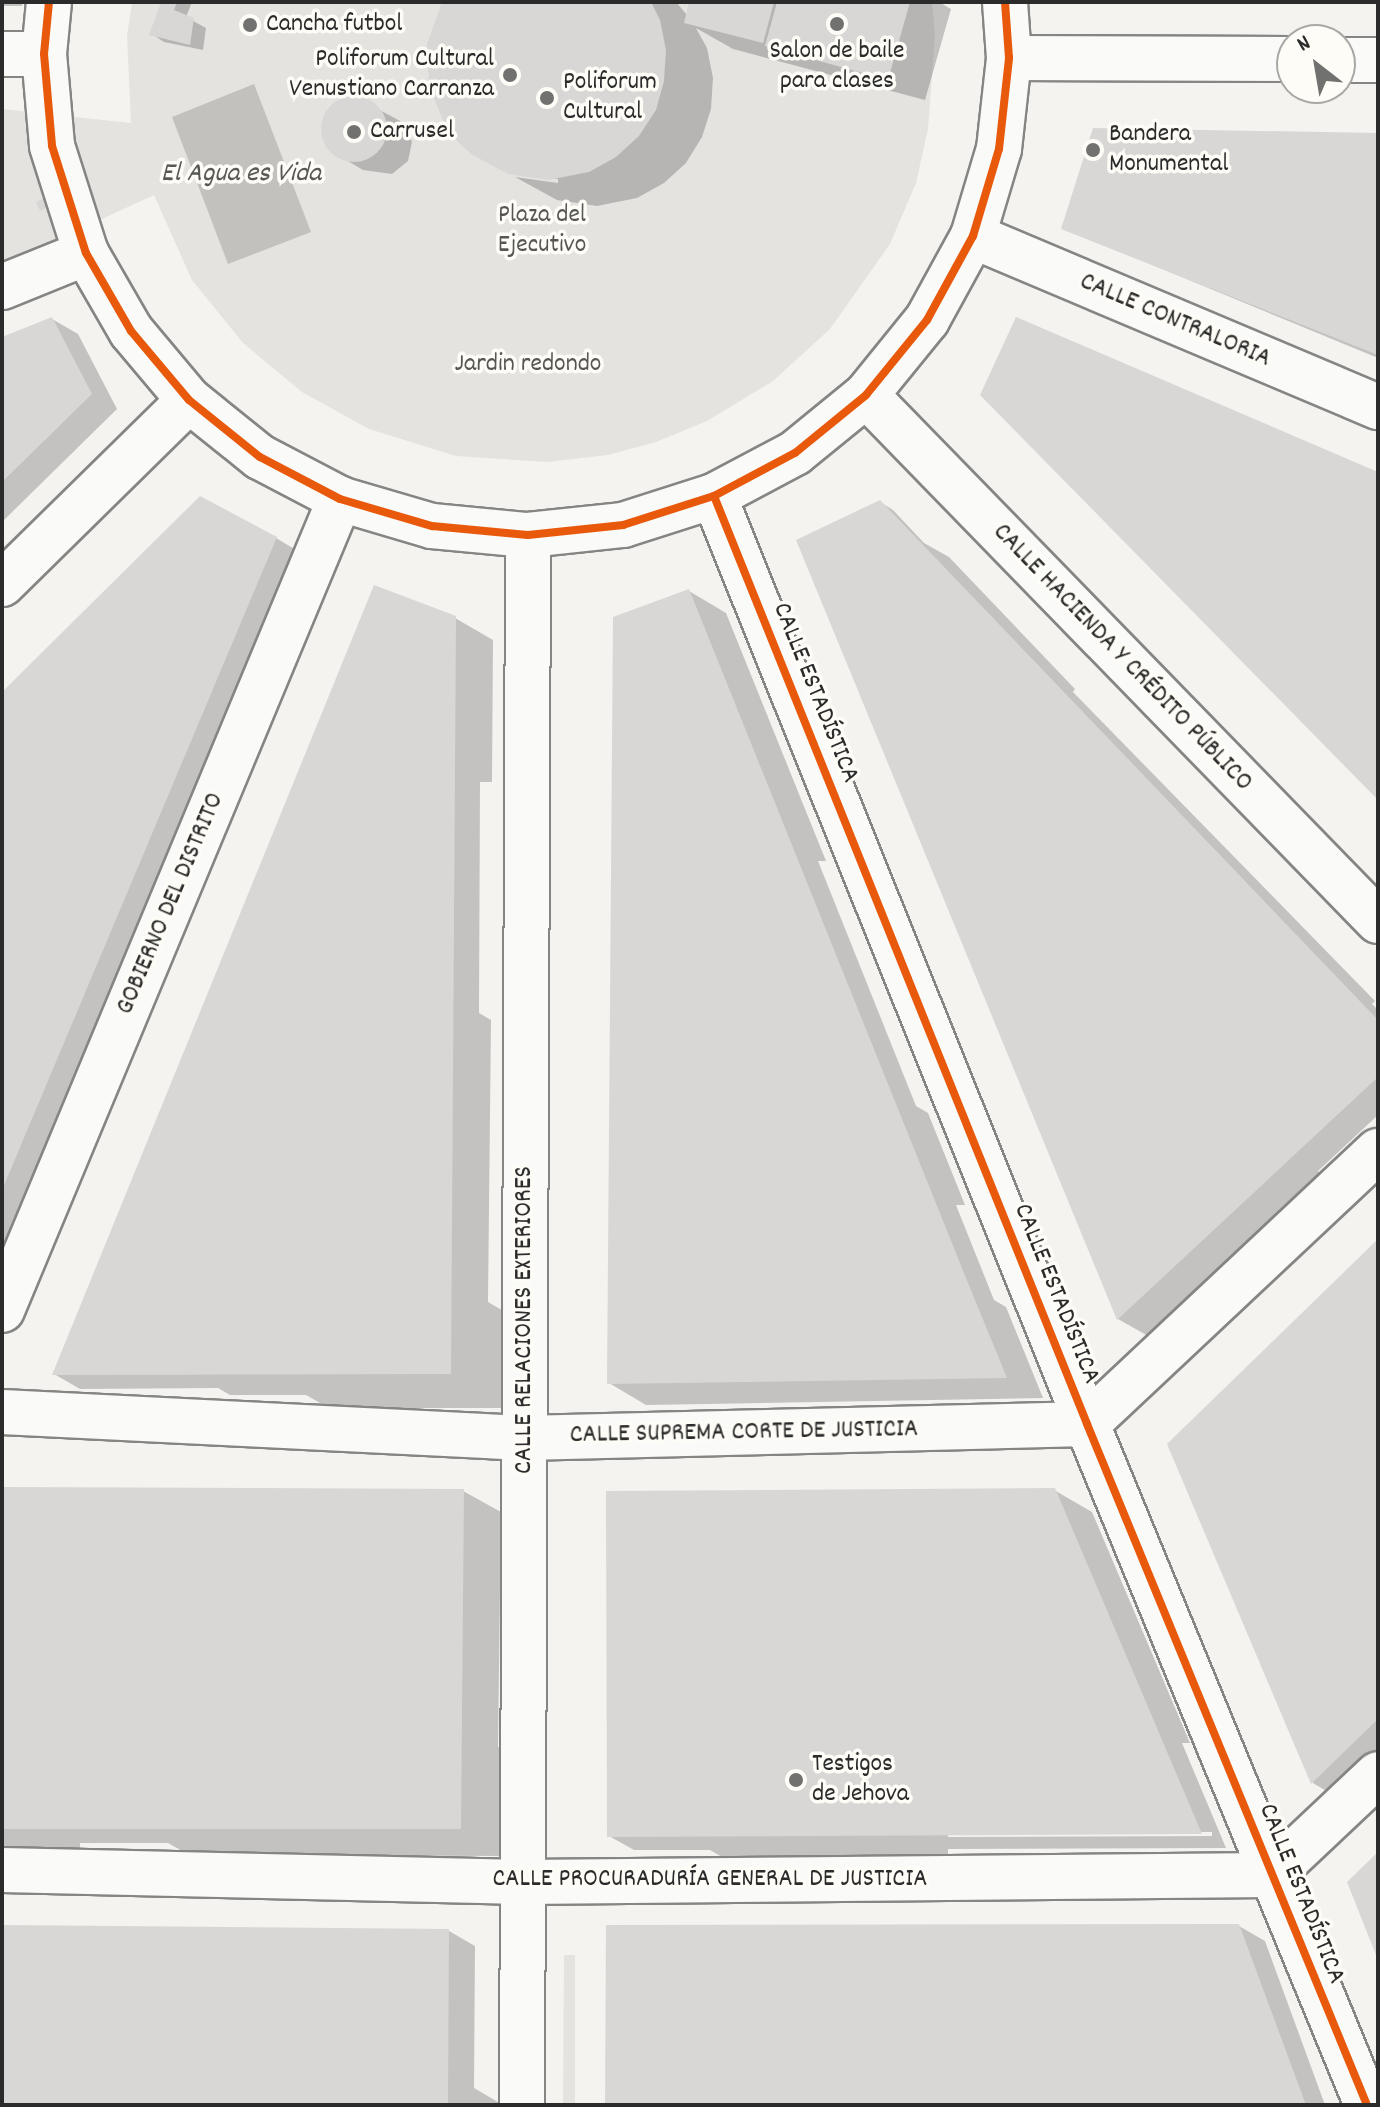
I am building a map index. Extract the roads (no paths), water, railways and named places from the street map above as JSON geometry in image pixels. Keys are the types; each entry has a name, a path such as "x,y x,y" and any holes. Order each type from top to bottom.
{"street":[{"path":"49,2 23,54 86,253 131,331 189,400 260,457 340,499 432,526 528,535 623,525 714,496 795,453 866,395 927,320 973,236 999,149 1009,58 1005,2"},
{"path":"1009,58 1276,59"},
{"path":"1356,60 1378,60"},
{"name":"CALLE CONTRALORIA","path":"973,236 1378,407"},
{"path":"2,287 86,253"},
{"name":"CALLE HACIENDA Y CRÉDITO PÚBLICO","path":"866,395 1378,921"},
{"path":"2,584 189,400"},
{"name":"CALLE ESTADÍSTICA","path":"714,496 1087,1424 1367,2105"},
{"name":"GOBIERNO DEL DISTRITO","path":"2,1310 340,499"},
{"name":"CALLE RELACIONES EXTERIORES","path":"522,2105 528,535"},
{"path":"1087,1424 1378,1151"},
{"name":"CALLE SUPREMA CORTE DE JUSTICIA","path":"2,1412 524,1438 1087,1424"},
{"path":"1271,1875 1378,1774"},
{"name":"CALLE PROCURADURÍA GENERAL DE JUSTICIA","path":"2,1870 523,1882 1271,1875"}],"water":[{"name":"El Agua es Vida","path":"254,84 311,232 228,264 172,117"}],"place":[{"name":"Salon de baile para clases","path":"837,24"},
{"name":"Cancha futbol","path":"250,25"},
{"name":"Poliforum Cultural Venustiano Carranza","path":"510,75"},
{"name":"Poliforum Cultural","path":"547,98"},
{"name":"Carrusel","path":"354,132"},
{"name":"Bandera Monumental","path":"1093,150"},
{"name":"Testigos de Jehova","path":"796,1780"}],"park label":[{"name":"Plaza del Ejecutivo","path":"542,231"},
{"name":"Jardin redondo","path":"528,365"}]}
